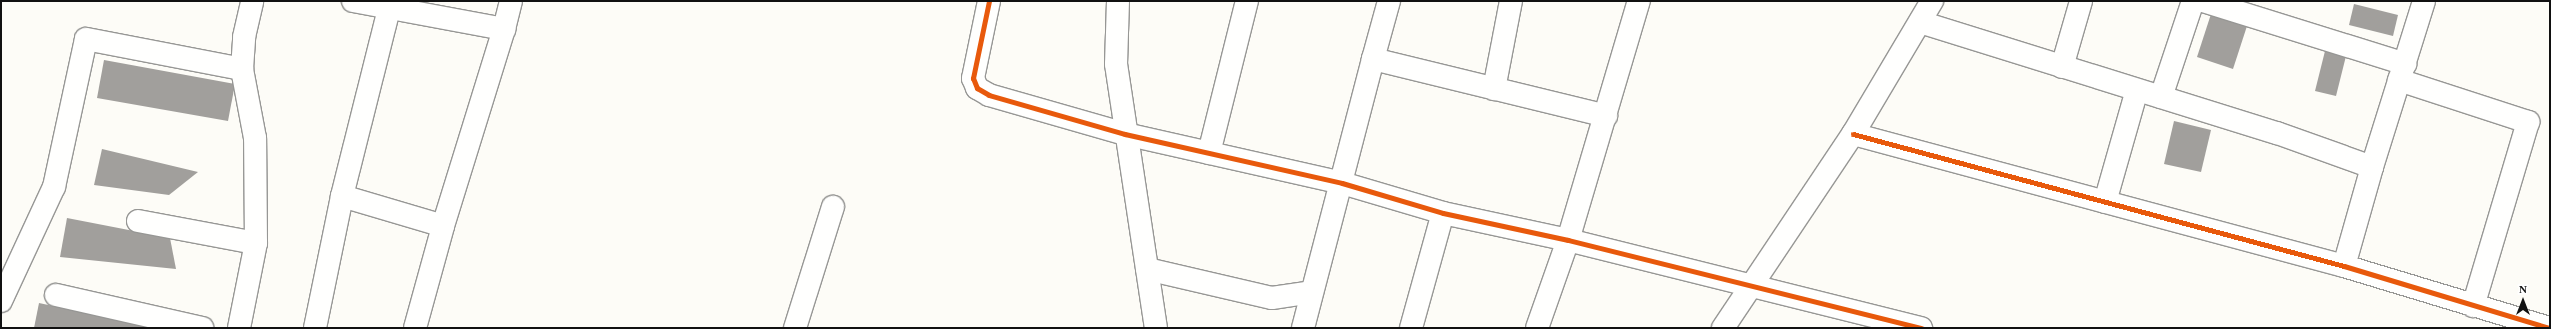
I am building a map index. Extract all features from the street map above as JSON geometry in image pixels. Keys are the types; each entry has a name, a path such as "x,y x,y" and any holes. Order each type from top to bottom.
{"street":[{"path":"239,328 256,243 255,138 242,70 244,37 252,1"},
{"path":"353,1 391,5 504,29"},
{"path":"415,328 443,226 504,29 511,1"},
{"path":"989,1 973,78 977,88 989,95 1125,134 1342,183 1443,213 1568,240 1754,285 1921,328"},
{"path":"1118,1 1116,64 1125,134 1156,328"},
{"path":"1209,153 1247,1"},
{"path":"1303,328 1389,1"},
{"path":"1494,89 1511,1"},
{"path":"1537,328 1568,240 1639,1"},
{"path":"1723,328 1754,285 1853,134 1932,1"},
{"path":"2062,67 2081,1"},
{"path":"2161,97 2193,1"},
{"path":"2203,1 2402,72 2528,122 2473,306"},
{"path":"2344,266 2372,167 2424,1"},
{"path":"315,328 342,196 391,5"},
{"path":"1920,22 2277,133 2372,167"},
{"path":"1,301 54,187 86,39 242,70"},
{"path":"1374,59 1606,116"},
{"path":"2106,202 2137,90"},
{"path":"1853,134 2344,266 2550,328"},
{"path":"342,196 443,226"},
{"path":"796,328 833,208"},
{"path":"1411,328 1443,213"},
{"path":"138,221 256,243"},
{"path":"1147,269 1272,298 1312,292"},
{"path":"56,295 202,328"}],"building":[{"path":"2354,4 2398,15 2393,36 2349,25"},
{"path":"2211,14 2247,26 2233,69 2197,57"},
{"path":"2326,47 2347,52 2336,96 2315,91"},
{"path":"104,60 235,84 228,121 97,98"},
{"path":"2174,121 2211,130 2201,172 2164,164"},
{"path":"102,149 198,172 169,195 94,185"},
{"path":"67,218 170,238 176,269 60,257"},
{"path":"39,303 151,327 151,328 34,328"}],"cycle path":[{"path":"989,1 973,78 977,88 989,95 1125,134 1342,183 1443,213 1568,240 1921,328"},
{"path":"1853,134 2344,266 2550,328"}]}
